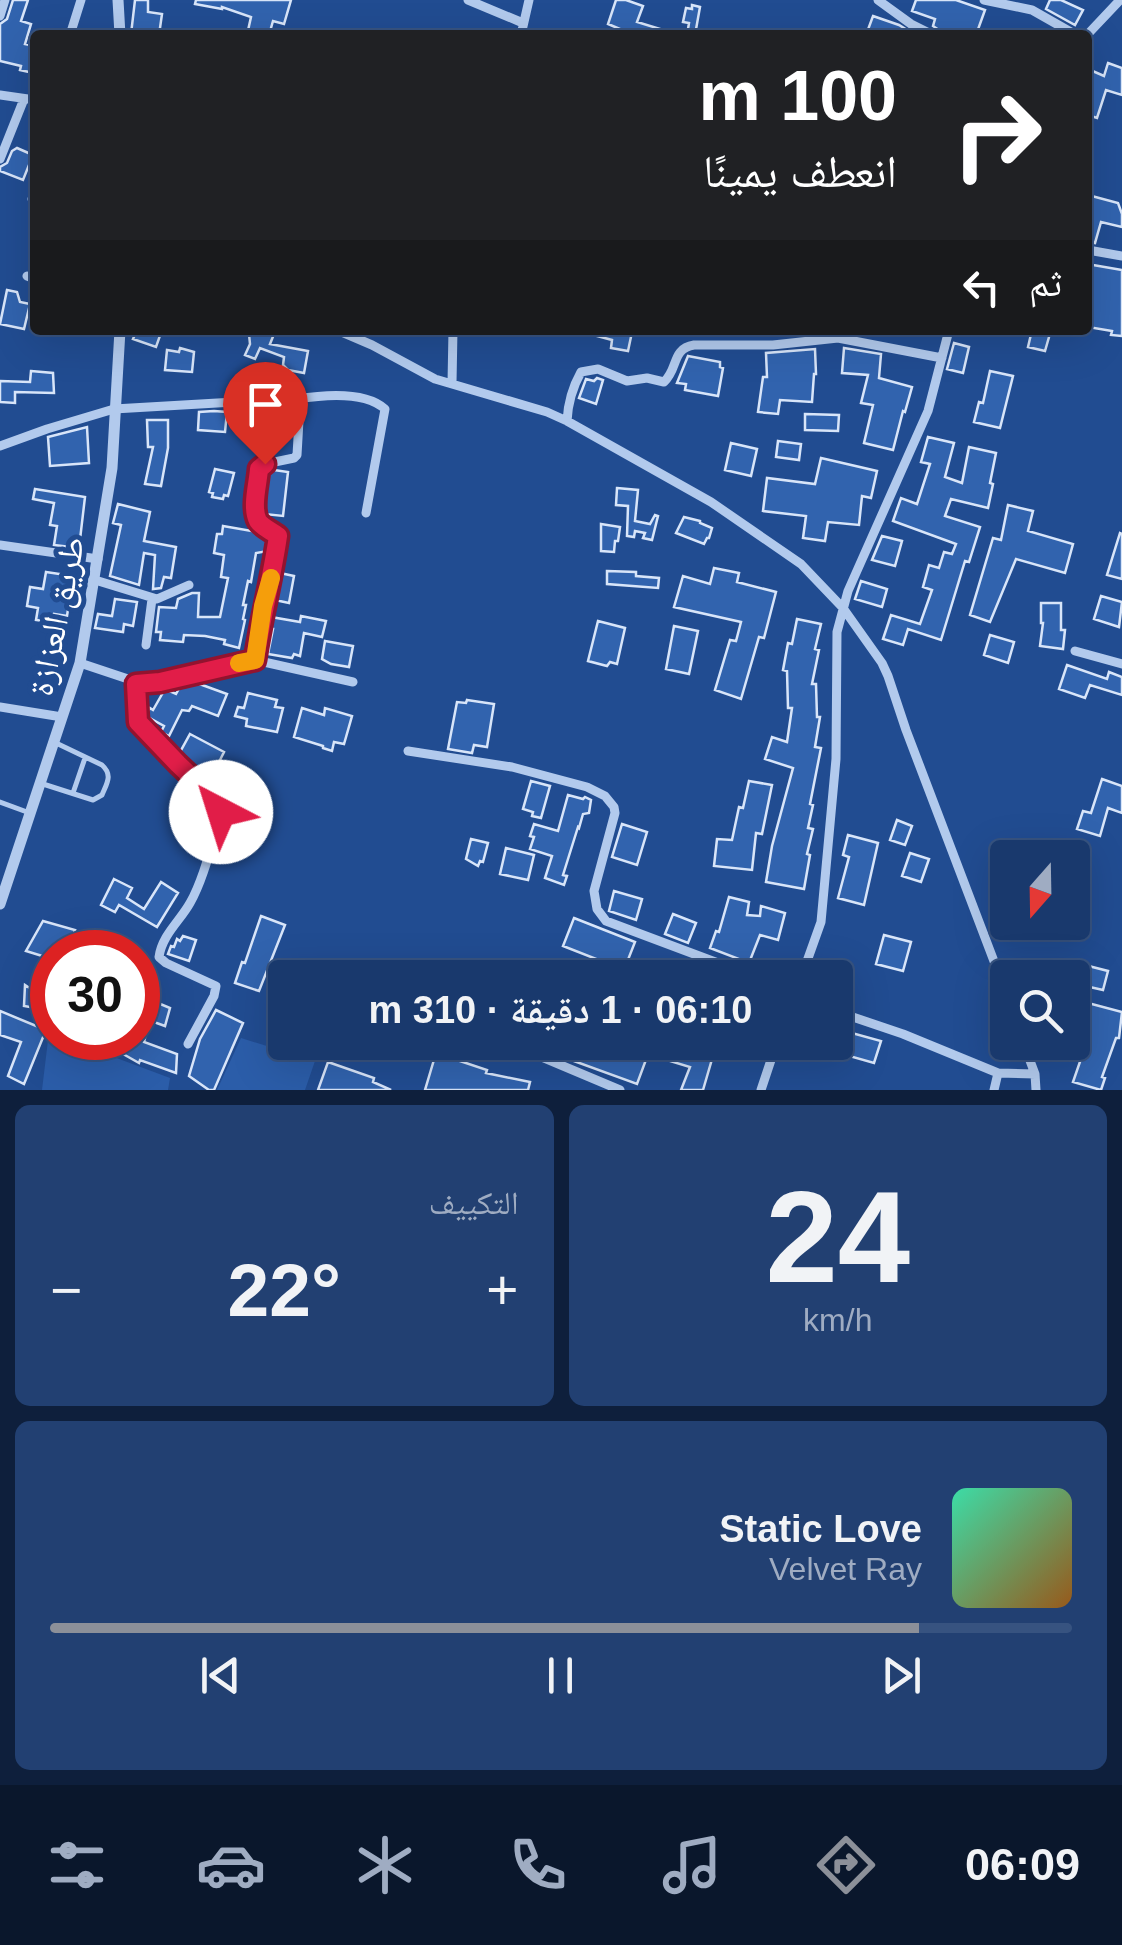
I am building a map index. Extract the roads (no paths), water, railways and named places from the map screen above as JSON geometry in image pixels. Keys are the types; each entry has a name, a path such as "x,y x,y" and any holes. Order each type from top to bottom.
{"street":[{"path":"0,16 6,0"},
{"path":"72,30 81,0"},
{"path":"118,0 120,30"},
{"path":"468,0 523,23"},
{"path":"522,30 529,0"},
{"path":"878,0 923,30"},
{"path":"984,0 1032,10 1067,30"},
{"path":"1092,30 1120,0"},
{"path":"1110,10 1122,13"},
{"path":"0,95 30,99 0,159"},
{"path":"1092,251 1122,256"},
{"name":"طريق العزازة","path":"0,904 80,663 112,468 120,335"},
{"path":"351,335 435,379 567,420 712,502 801,564 843,608 882,663 992,960"},
{"path":"452,383 453,335"},
{"path":"807,960 821,922 836,759 836,640 843,608 928,411 948,335"},
{"path":"567,420 572,388 581,372 598,369 628,381 646,378 664,382 671,375 680,350 694,345 772,345 838,338 942,358"},
{"path":"0,446 114,408 336,395 378,403 385,409 366,513"},
{"path":"255,660 278,536 263,526 255,510 259,469 297,455 297,399"},
{"path":"0,545 98,560"},
{"path":"94,580 152,599 189,585"},
{"path":"146,645 152,599"},
{"path":"1075,651 1122,664"},
{"path":"80,663 136,684 255,660 354,682"},
{"path":"136,684 138,722 224,805 194,896 160,948 159,957 166,963 216,986 188,1044"},
{"path":"0,707 62,717"},
{"path":"408,751 512,767 605,796 615,813 594,891 602,917 710,960"},
{"path":"853,1017 998,1072 1035,1074"},
{"path":"549,1060 620,1090"},
{"path":"760,1090 771,1060"},
{"path":"1030,1060 1036,1090"},
{"path":"994,1090 998,1072"}],"lane":[{"path":"40,783 93,800 99,798 110,777 102,765 54,742"},
{"path":"72,793 85,757"},
{"path":"0,802 30,814"}]}
